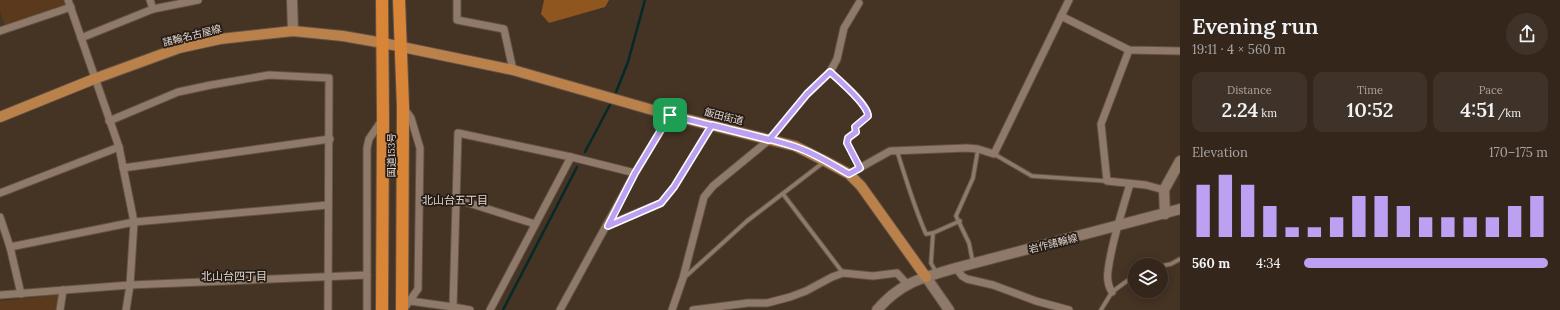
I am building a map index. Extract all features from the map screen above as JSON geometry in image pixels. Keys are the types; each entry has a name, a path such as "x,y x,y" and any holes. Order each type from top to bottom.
{"highway":[{"name":"国道153号","path":"382,0 382,310"},
{"name":"国道153号","path":"399,0 403,107 402,310"}],"main road":[{"path":"292,0 293,31"},
{"name":"諸輪名古屋線","path":"0,117 94,79 180,48 220,39 293,31 343,36 400,47"},
{"name":"飯田街道","path":"400,47 513,70 670,115 795,146 849,174 861,186 931,275 949,310"},
{"path":"1165,214 1164,190 1180,161"},
{"name":"岩作諸輪線","path":"877,310 893,294 907,284 931,275 1180,209"}],"street":[{"path":"150,0 153,9"},
{"path":"81,38 153,9 198,0"},
{"path":"457,0 457,20 504,29 513,70"},
{"path":"849,174 890,151 967,148 978,149 994,154 1069,0"},
{"path":"672,310 683,278 704,197 713,186 769,140 807,94 830,72 837,59 844,28 859,3"},
{"path":"0,29 69,4 119,147 134,222 130,285 126,310"},
{"path":"1061,16 1129,50 1180,51"},
{"path":"1129,50 1100,124 1108,181 1130,184 1134,183 1164,190"},
{"path":"110,121 178,92 211,85 269,75 329,78 330,139 328,205 328,310"},
{"path":"402,310 418,289 420,148 411,118 403,107"},
{"path":"560,310 608,226 635,173 670,115"},
{"path":"367,310 367,148 369,140 383,118"},
{"path":"608,226 661,203 674,187 712,125"},
{"path":"454,308 458,133 571,157 635,173"},
{"path":"123,168 330,139"},
{"path":"0,193 119,147"},
{"path":"490,310 571,157"},
{"path":"1112,292 1108,284 1107,272 1130,184"},
{"path":"456,199 535,224"},
{"path":"10,247 134,222 328,205"},
{"path":"0,217 10,247 21,294"},
{"path":"956,268 962,276 967,279 993,285 1069,310"},
{"path":"693,310 748,303 767,303 806,291 832,277 843,273 873,276 897,273 907,284"},
{"path":"0,295 130,285 367,275"},
{"path":"60,310 63,290"},
{"path":"410,301 470,310"}],"lane":[{"path":"830,72 860,102 868,113 868,116 855,127 856,132 848,138 847,143 860,168"},
{"path":"973,263 969,244 960,221 956,216 974,178 978,149"},
{"path":"898,151 910,194 926,234 933,233 960,221"},
{"path":"994,154 1032,176 1108,181"},
{"path":"683,278 747,221 825,161"},
{"path":"783,194 843,273"},
{"path":"931,275 933,233"},
{"path":"1168,265 1180,259"},
{"path":"1101,310 1112,292 1128,280"}],"shaded area":[{"path":"0,0 65,0 66,4 5,26 0,11"},
{"path":"544,0 609,0 605,7 549,23 541,14"},
{"path":"59,295 56,310 0,310 0,301"}],"waterway":[{"path":"614,97 628,62 645,0"},
{"path":"585,152 612,101"},
{"path":"503,310 577,167"}],"district":[{"name":"北山台五丁目","path":"455,200"},
{"name":"北山台四丁目","path":"234,276"}],"route":[{"path":"670,115 635,173 608,226 661,203 674,187 712,125 769,140 795,146 849,174 860,168 847,143 848,138 856,132 855,127 868,116 868,113 860,102 830,72 807,94 769,140 712,125 670,115"}]}
